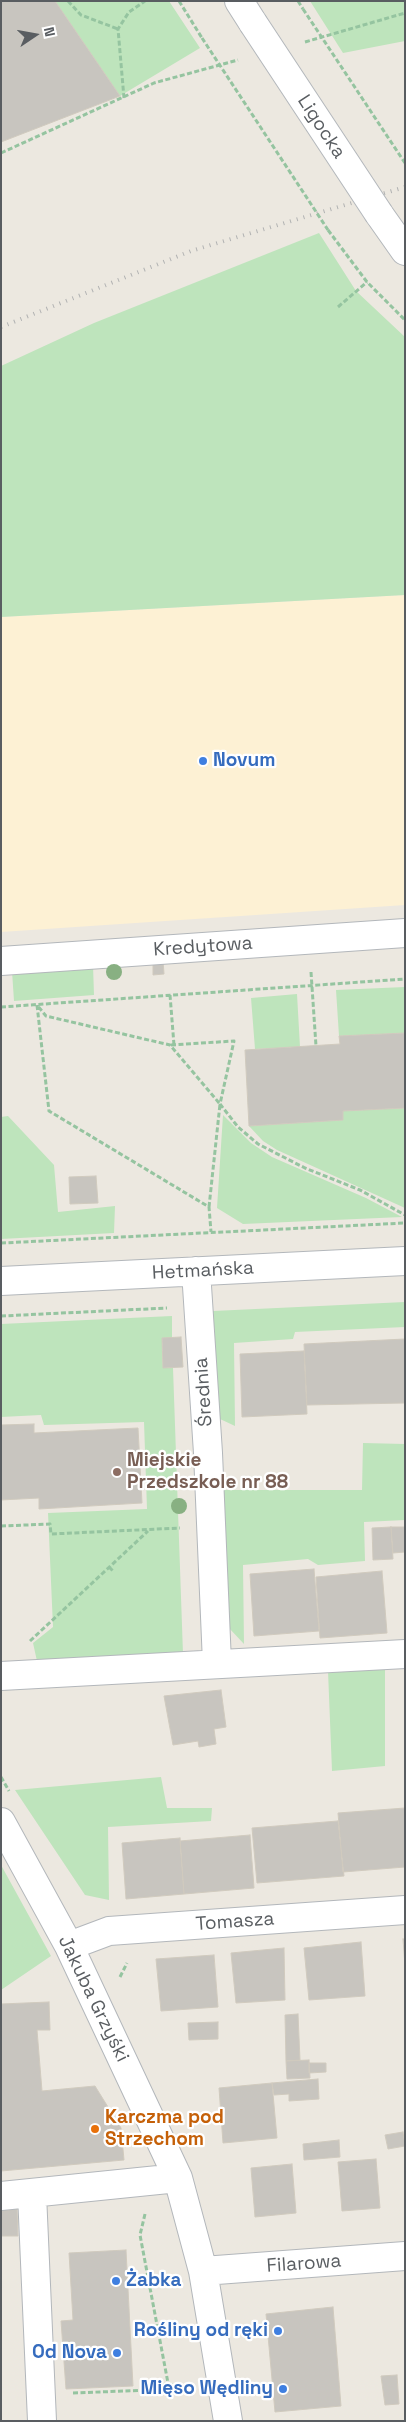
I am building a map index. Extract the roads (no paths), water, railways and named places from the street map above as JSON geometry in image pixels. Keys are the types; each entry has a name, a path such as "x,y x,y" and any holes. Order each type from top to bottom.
{"street":[{"name":"Ligocka","path":"246,12 405,251"},
{"name":"Kredytowa","path":"1,961 405,932"},
{"name":"Hetmańska","path":"1,1281 405,1261"},
{"name":"Średnia","path":"196,1271 208,1452 217,1663"},
{"path":"1,1676 405,1654"},
{"name":"Jakuba Grzyśki","path":"1,1822 69,1946 178,2178 203,2271 228,2421"},
{"name":"Tomasza","path":"69,1946 109,1932 405,1910"},
{"path":"1,2196 178,2178"},
{"path":"32,2194 42,2421"},
{"name":"Filarowa","path":"203,2271 405,2256"}],"railway":[{"path":"1,327 191,251 405,187"}],"place":[{"name":"Novum","path":"203,761"},
{"name":"Miejskie Przedszkole nr 88","path":"117,1472"},
{"name":"Karczma pod Strzechom","path":"95,2129"},
{"name":"Żabka","path":"116,2281"},
{"name":"Rośliny od ręki","path":"278,2331"},
{"name":"Od Nova","path":"117,2353"},
{"name":"Mięso Wędliny","path":"283,2389"}]}
